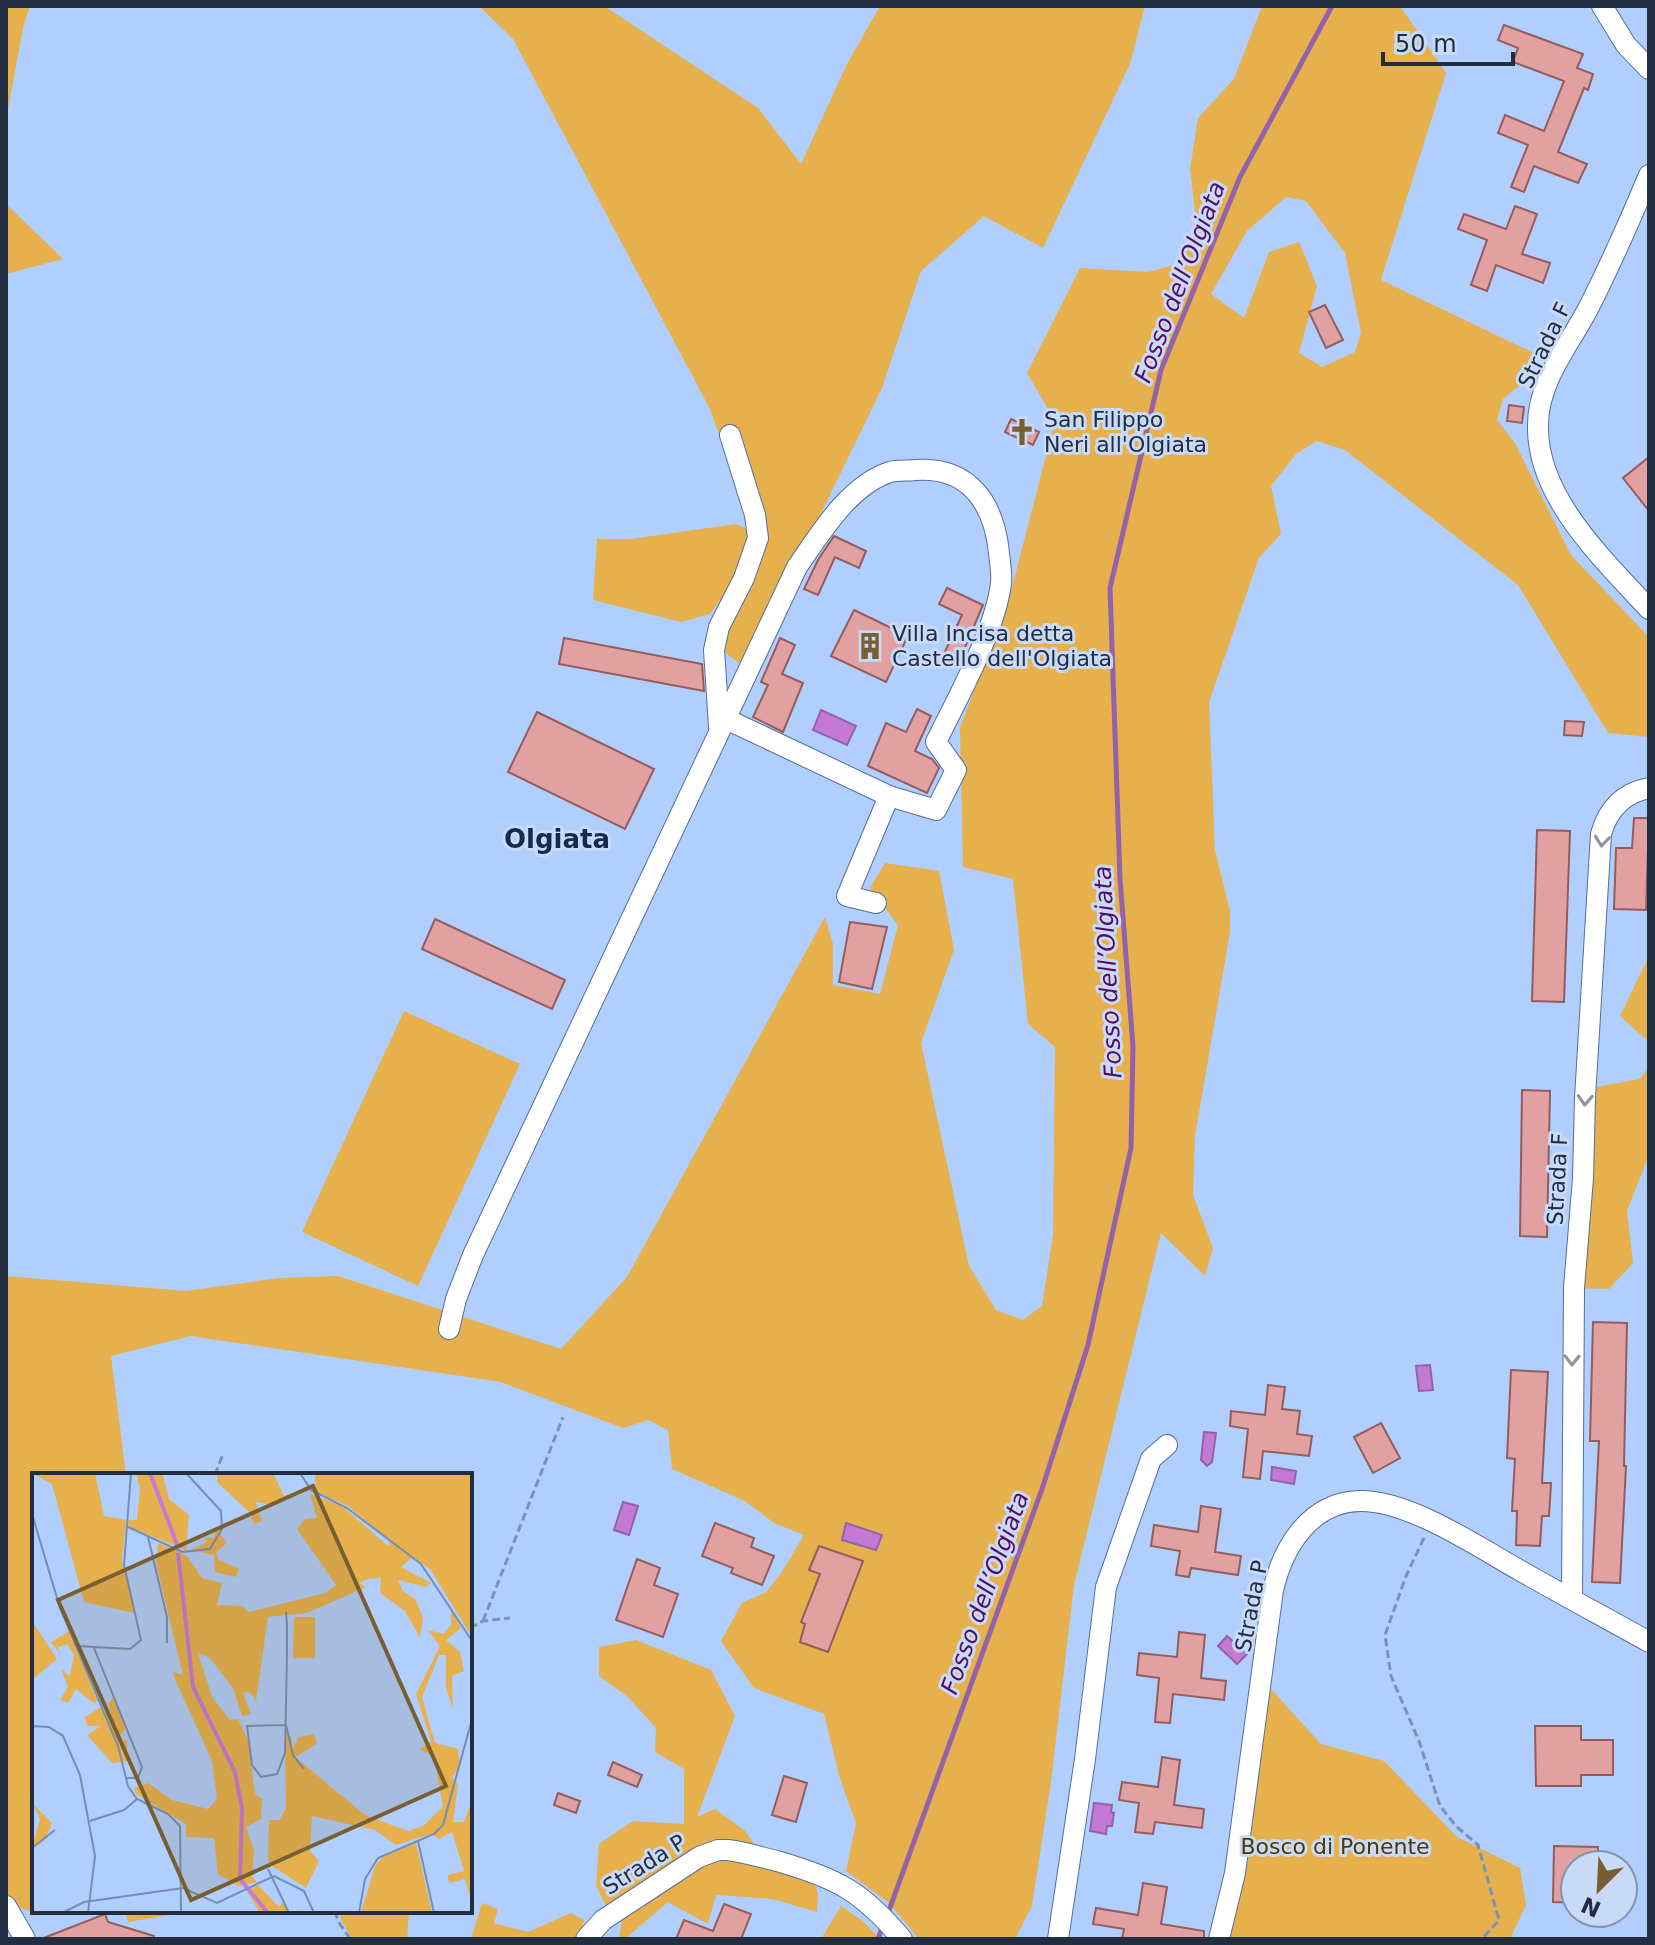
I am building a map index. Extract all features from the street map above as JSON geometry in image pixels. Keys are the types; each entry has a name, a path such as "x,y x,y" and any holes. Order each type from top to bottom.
{"street":[{"path":"1602,6 1618,34 1649,69"},
{"name":"Strada F","path":"1649,175 1591,303 1548,381 1538,426 1546,469 1565,509 1597,552 1649,609"},
{"path":"722,726 714,650 719,627 744,578 758,538 755,515 730,435"},
{"path":"449,1329 456,1299 473,1255 722,726 797,567 834,515 859,490 890,472 933,469 960,477 980,494 997,533 1002,582 992,619 936,742 956,770 936,810 889,796 722,726"},
{"name":"Strada F","path":"1572,1599 1574,1288 1583,1178 1601,834 1606,820 1619,802 1649,788"},
{"path":"876,903 847,896 889,796"},
{"path":"1058,1939 1106,1587 1151,1459 1167,1445"},
{"name":"Strada P","path":"1219,1939 1235,1873 1273,1590 1288,1548 1308,1522 1347,1502 1384,1504 1435,1523 1649,1642"},
{"name":"Strada P","path":"586,1939 593,1929 617,1910 699,1857 718,1850 739,1851 826,1876 855,1892 900,1937"},
{"path":"6,1906 25,1939"}],"path":[{"path":"483,1621 563,1417"},
{"path":"216,1473 223,1454"},
{"path":"1435,1523 1419,1544 1385,1635 1391,1676 1419,1741 1440,1806 1456,1826 1478,1845 1499,1920 1482,1939"},
{"path":"472,1627 483,1621 510,1618"},
{"path":"336,1913 350,1939"}],"green space":[{"path":"6,6 30,6 6,120"},
{"path":"479,6 604,6 758,108 801,164 847,64 880,6 1145,6 1130,64 1043,248 984,216 921,271 882,388 746,668 720,649 741,572 710,614 681,622 593,600 597,539 631,539 736,524 749,530 751,521 709,407 513,39"},
{"path":"1262,6 1400,6 1446,73 1381,280 1534,353 1530,377 1503,399 1497,420 1515,443 1571,555 1649,637 1649,737 1608,733 1518,585 1345,450 1317,441 1296,454 1271,486 1281,534 1259,558 1209,702 1215,850 1230,911 1230,932 1195,1136 1193,1195 1213,1248 1205,1276 1161,1233 1074,1585 1051,1782 1032,1906 1015,1939 919,1939 889,1903 846,1871 856,1823 840,1779 824,1714 754,1688 721,1641 742,1603 766,1592 804,1535 774,1523 745,1501 672,1469 668,1430 648,1420 623,1428 501,1382 191,1336 111,1356 126,1473 32,1473 32,1792 29,1797 32,1806 32,1912 14,1906 6,1892 6,1276 186,1291 280,1278 338,1276 561,1349 627,1277 825,917 833,944 833,985 880,994 898,925 870,888 885,863 939,871 954,950 921,1043 969,1266 996,1310 1023,1320 1042,1306 1053,1235 1055,1047 1028,1024 1013,879 963,867 960,728 1011,591 1055,421 1027,373 1080,268 1148,272 1181,263 1196,219 1190,169 1198,118 1234,79","holes":["1286,197 1306,201 1345,253 1361,333 1355,352 1322,367 1299,353 1317,286 1299,242 1269,252 1244,318 1211,294 1247,231"]},
{"path":"6,204 63,259 6,274"},
{"path":"1649,956 1649,1042 1620,1016"},
{"path":"404,1011 520,1064 418,1286 302,1232"},
{"path":"1649,1067 1649,1155 1627,1211 1633,1263 1609,1289 1574,1288 1591,1088 1640,1079"},
{"path":"636,1640 711,1670 735,1716 697,1817 715,1809 745,1831 772,1869 808,1866 818,1893 817,1912 773,1899 716,1895 708,1924 668,1902 625,1939 619,1939 626,1893 606,1906 596,1885 599,1844 633,1821 684,1824 684,1769 655,1752 656,1728 628,1697 599,1676 599,1647"},
{"name":"Bosco di Ponente","path":"1271,1689 1321,1744 1384,1761 1457,1837 1520,1868 1526,1905 1510,1939 1222,1939"},
{"path":"482,1903 498,1909 494,1923 528,1932 571,1913 584,1920 579,1939 471,1939"},
{"path":"841,1906 864,1922 880,1939 821,1939"},
{"path":"126,1913 181,1913 128,1922"},
{"path":"343,1913 409,1913 407,1939 352,1939 340,1918"}],"shaded area":[{"path":"821,710 856,726 847,745 813,730"},
{"path":"1430,1365 1433,1390 1419,1391 1416,1366"},
{"path":"1204,1432 1216,1433 1212,1462 1207,1466 1201,1460"},
{"path":"1272,1467 1296,1471 1294,1484 1271,1480"},
{"path":"623,1502 638,1506 629,1535 614,1530"},
{"path":"846,1523 882,1535 876,1550 842,1540"},
{"path":"1227,1636 1247,1654 1237,1664 1218,1646"},
{"path":"1094,1803 1112,1805 1112,1826 1107,1826 1106,1834 1090,1831"}],"building":[{"path":"1504,25 1583,54 1577,68 1593,74 1588,90 1584,88 1558,152 1587,164 1578,183 1534,166 1524,192 1511,187 1528,145 1498,133 1505,115 1544,131 1564,81 1513,62 1518,48 1498,40"},
{"path":"1515,206 1537,214 1522,254 1550,263 1543,283 1496,265 1487,291 1471,285 1487,240 1458,229 1464,214 1506,229"},
{"path":"1325,305 1343,340 1326,348 1309,312"},
{"path":"1509,405 1524,407 1522,423 1507,421"},
{"name":"San Filippo Neri all'Olgiata","path":"1011,419 1039,432 1033,445 1005,432"},
{"path":"1649,457 1649,511 1623,478"},
{"path":"834,536 866,551 859,568 835,557 818,595 804,589"},
{"path":"947,588 983,605 957,666 942,658 962,615 939,604"},
{"name":"Villa Incisa detta Castello dell'Olgiata","path":"854,610 908,636 886,682 831,656"},
{"path":"564,638 702,664 704,691 559,664"},
{"path":"780,638 795,645 782,674 803,683 783,732 753,717 768,685 761,682"},
{"path":"917,709 931,716 915,751 932,759 939,768 927,793 868,766 886,723 906,732"},
{"path":"537,712 654,769 625,829 508,772"},
{"path":"1565,721 1584,722 1582,736 1564,735"},
{"path":"1634,818 1649,818 1646,910 1614,909 1616,848 1632,848"},
{"path":"1537,830 1570,831 1564,1002 1532,1001"},
{"path":"435,919 565,980 552,1009 422,949"},
{"path":"850,922 887,927 872,989 839,982"},
{"path":"1522,1090 1550,1091 1547,1237 1520,1236"},
{"path":"1593,1322 1627,1323 1626,1466 1620,1583 1592,1582 1599,1441 1590,1441"},
{"path":"1511,1370 1548,1372 1542,1483 1551,1483 1549,1516 1542,1516 1540,1546 1516,1545 1517,1511 1512,1511 1515,1459 1507,1458"},
{"path":"1268,1385 1285,1387 1282,1409 1300,1411 1297,1434 1312,1436 1309,1456 1263,1451 1260,1479 1243,1477 1248,1429 1230,1426 1231,1411 1265,1415"},
{"path":"1381,1423 1400,1458 1373,1473 1354,1437"},
{"path":"1201,1506 1221,1509 1215,1552 1241,1556 1238,1575 1191,1568 1189,1577 1176,1575 1180,1551 1151,1546 1154,1525 1198,1532"},
{"path":"715,1523 754,1538 751,1547 774,1556 762,1585 731,1573 733,1568 702,1556"},
{"path":"819,1546 863,1561 828,1652 800,1642 805,1624 801,1622 820,1574 809,1570"},
{"path":"637,1559 660,1568 654,1585 678,1594 663,1637 616,1620"},
{"path":"1179,1632 1205,1635 1201,1678 1226,1681 1224,1700 1173,1694 1170,1723 1155,1722 1159,1678 1137,1675 1139,1653 1177,1657"},
{"path":"1535,1726 1581,1726 1581,1740 1613,1740 1613,1775 1581,1775 1581,1786 1536,1786"},
{"path":"1162,1757 1180,1760 1174,1805 1204,1809 1202,1828 1155,1822 1153,1834 1135,1832 1139,1803 1119,1800 1122,1782 1158,1787"},
{"path":"613,1762 642,1775 637,1787 608,1775"},
{"path":"784,1776 807,1783 796,1822 772,1815"},
{"path":"558,1793 580,1801 576,1813 554,1805"},
{"path":"1554,1846 1598,1847 1559,1849 1559,1902 1553,1902"},
{"path":"1143,1883 1167,1887 1161,1924 1204,1931 1204,1939 1122,1939 1124,1929 1093,1924 1096,1908 1138,1915"},
{"path":"724,1904 751,1914 741,1939 676,1939 684,1920 713,1931"},
{"path":"105,1914 108,1922 154,1936 153,1939 41,1939"}],"waterway":[{"name":"Fosso dell’Olgiata","path":"887,1916 1042,1489 1088,1345 1131,1148 1133,1046 1120,879 1110,588 1161,370 1240,177 1332,6"},
{"name":"Fosso dell’Olgiata","path":"878,1939 883,1925"}],"place":[{"name":"San Filippo Neri all'Olgiata","path":"1022,432"},
{"name":"Villa Incisa detta Castello dell'Olgiata","path":"870,646"}],"district":[{"name":"Olgiata","path":"557,839"}]}
